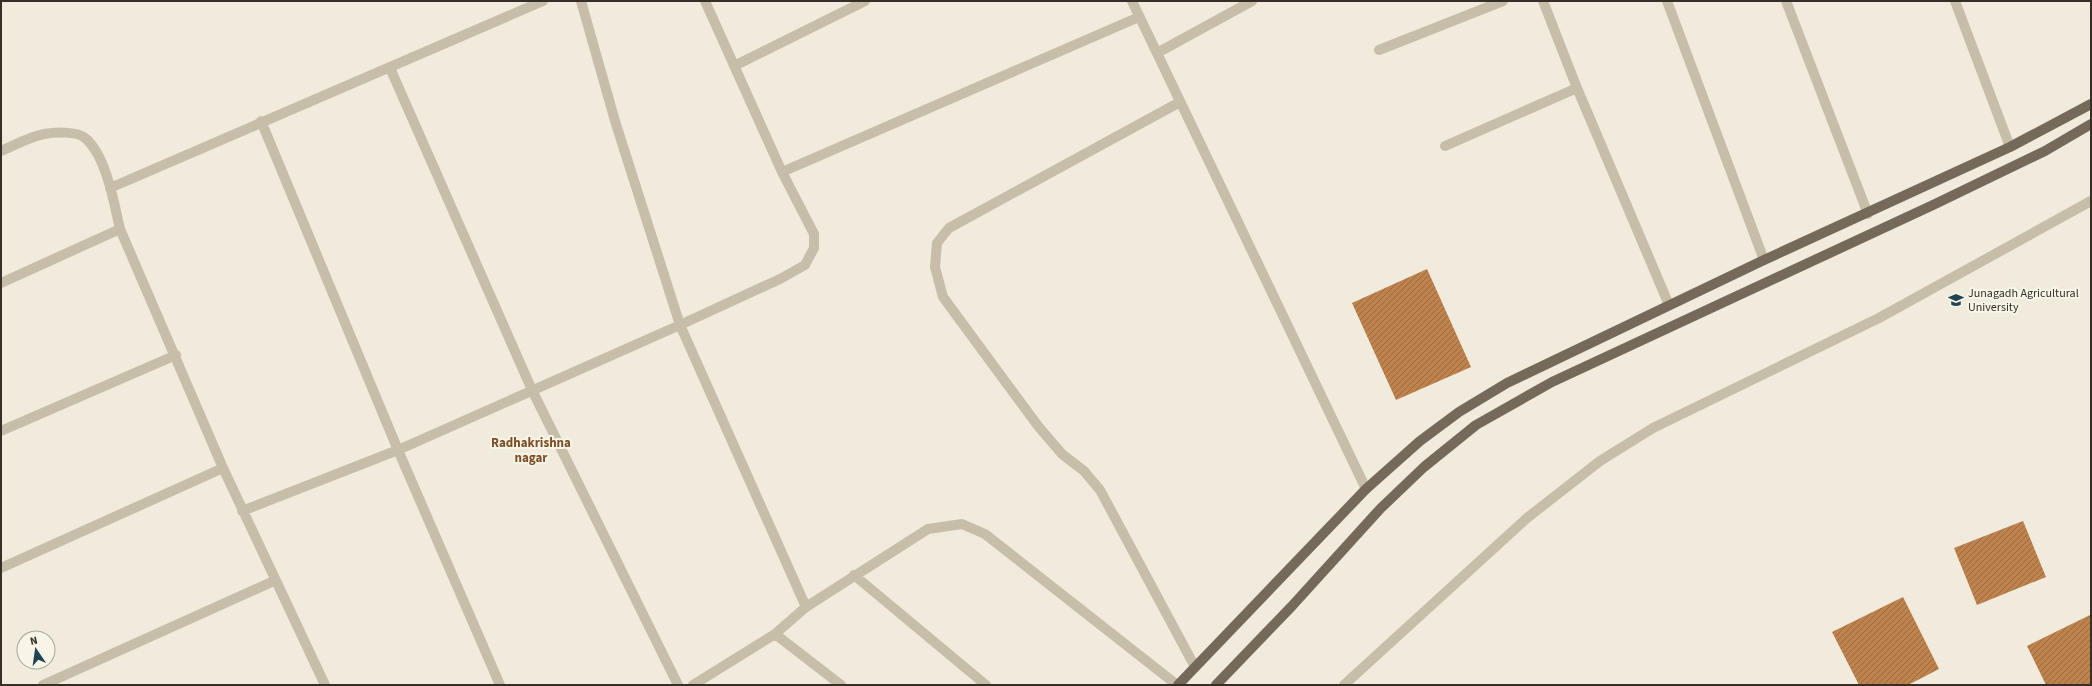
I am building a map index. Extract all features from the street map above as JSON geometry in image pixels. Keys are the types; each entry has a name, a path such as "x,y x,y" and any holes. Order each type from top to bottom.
{"main road":[{"path":"1178,685 1366,489 1420,441 1459,412 1507,383 1764,260 1868,214 2010,147 2091,104"},
{"path":"1216,685 1292,606 1381,508 1424,467 1476,425 1552,382 1933,205 2045,151 2091,124"}],"street":[{"path":"110,188 261,121 390,68 543,1"},
{"path":"581,1 615,121 680,325 806,607"},
{"path":"242,511 398,450 680,325 780,279 805,264 814,248 814,234 782,172 705,1"},
{"path":"734,66 865,1"},
{"path":"1132,1 1366,489"},
{"path":"1157,53 1252,1"},
{"path":"1379,50 1503,1"},
{"path":"1543,1 1577,88 1669,305"},
{"path":"1667,1 1764,260"},
{"path":"1786,1 1868,214"},
{"path":"1955,1 2010,147"},
{"path":"782,172 1140,17"},
{"path":"390,68 532,390 678,685"},
{"path":"1444,146 1577,88"},
{"path":"1180,102 949,228 937,243 935,267 943,297 1038,426 1062,454 1084,471 1100,490 1196,667"},
{"path":"261,121 398,450 500,685"},
{"path":"1,151 42,134 61,132 85,138 98,155 110,188 120,228 242,511 325,685"},
{"path":"1344,685 1527,518 1600,461 1652,428 1879,318 2091,201"},
{"path":"1,283 120,228"},
{"path":"1,431 176,355"},
{"path":"1,568 223,468"},
{"path":"693,685 775,634 806,607 928,529 962,524 985,534 1178,685"},
{"path":"854,575 986,685"},
{"path":"43,685 274,580"},
{"path":"775,634 841,685"}],"building":[{"path":"1427,269 1471,367 1396,400 1352,303"},
{"path":"2023,521 2046,577 1977,605 1954,548"},
{"path":"1903,597 1939,669 1908,685 1859,685 1832,632"},
{"path":"2090,615 2091,685 2046,685 2027,646"}],"place":[{"name":"Junagadh Agricultural University","path":"1956,300"}],"district":[{"name":"Radhakrishna nagar","path":"531,450"}]}
